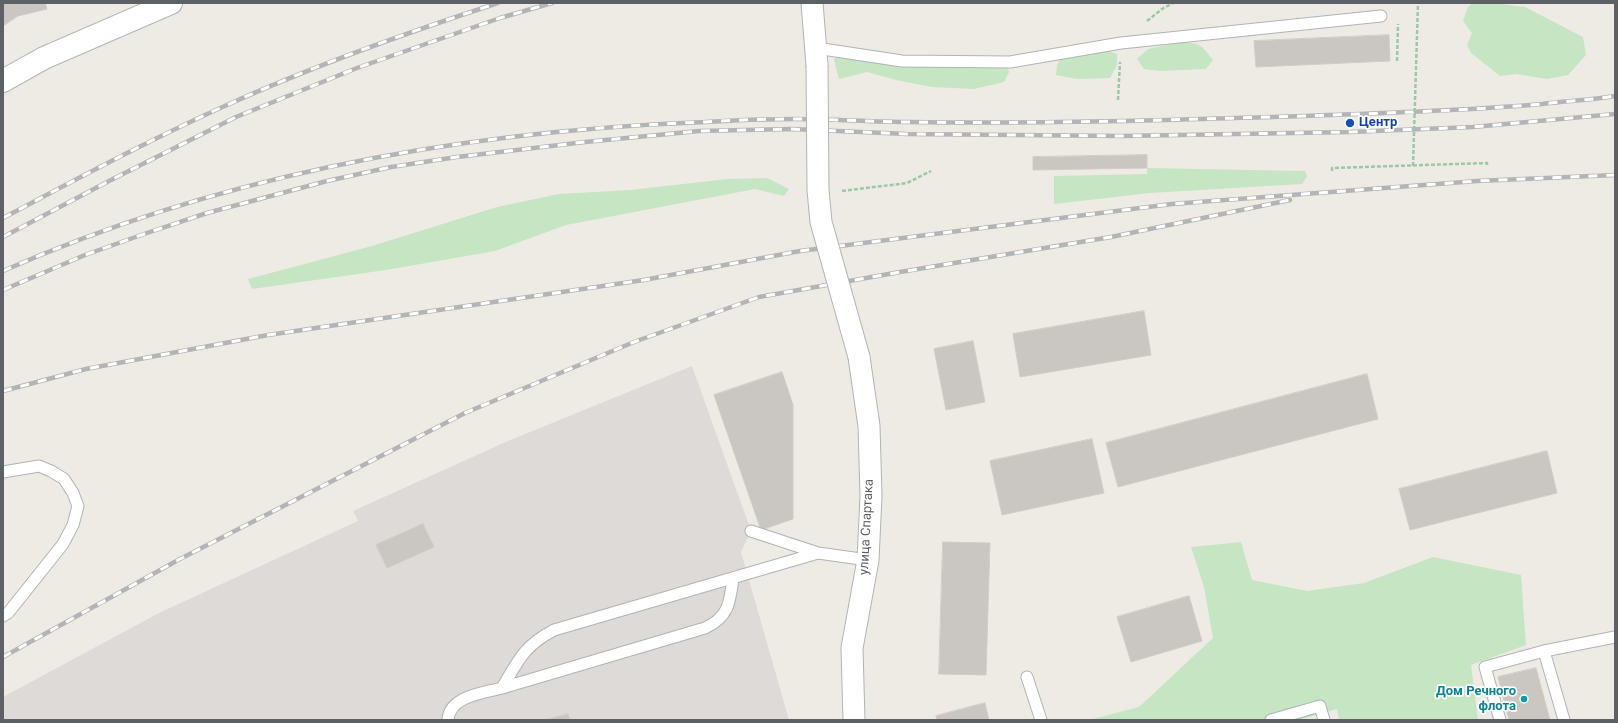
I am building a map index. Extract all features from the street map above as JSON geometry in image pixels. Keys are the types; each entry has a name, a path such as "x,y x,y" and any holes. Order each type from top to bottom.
{"street":[{"path":"3,81 44,58 171,3"},
{"name":"улица Спартака","path":"812,3 817,56 818,190 822,222 860,357 869,426 871,496 868,560 852,648 854,720"}],"lane":[{"path":"817,56 902,61 1010,62 1121,43 1381,16"},
{"path":"3,472 39,466 51,471 64,479 73,493 78,506 73,525 63,544 8,613 3,616"},
{"path":"751,531 818,553 868,560"},
{"path":"502,688 522,654 539,638 554,630 818,553"},
{"path":"448,720 449,711 454,705 465,699 706,628 719,620 729,605 733,578"},
{"path":"1500,720 1485,667 1544,651 1615,637"},
{"path":"1544,651 1564,720"},
{"path":"1027,677 1041,720"},
{"path":"1271,720 1320,706 1324,720"}],"path":[{"path":"1413,166 1418,3"},
{"path":"1381,16 1398,16 1397,61"},
{"path":"1118,100 1121,43"},
{"path":"1332,171 1332,168 1487,163 1487,166"},
{"path":"835,192 907,183 931,171"}],"shaded area":[{"path":"692,366 751,531 741,552 789,720 3,720 3,697 159,613 358,521 353,511 508,441"}],"green space":[{"path":"1473,3 1492,3 1525,7 1583,37 1586,55 1568,75 1547,79 1517,74 1500,76 1471,53 1467,45 1472,33 1463,21 1468,7"},
{"path":"1182,42 1197,44 1213,60 1206,69 1160,71 1144,69 1137,59 1148,49"},
{"path":"1107,51 1117,54 1117,65 1110,78 1077,79 1056,75 1057,65 1060,59"},
{"path":"839,52 1006,63 1009,72 1004,82 974,89 932,87 896,80 867,72 839,79 834,60"},
{"path":"1147,168 1305,171 1307,177 1302,184 1150,193 1054,204 1054,176 1147,174"},
{"path":"767,178 789,189 784,196 755,189 566,225 495,251 386,270 252,289 248,279 372,246 497,207 559,194 630,190 728,179"},
{"path":"1241,542 1252,580 1307,591 1364,583 1433,557 1521,575 1526,645 1471,665 1478,720 1339,720 1337,709 1299,720 1093,720 1139,707 1213,638 1204,587 1191,547"}],"building":[{"path":"3,3 45,3 47,9 18,16 3,26"},
{"path":"1389,35 1390,61 1256,67 1254,41"},
{"path":"1147,155 1147,168 1033,170 1033,157"},
{"path":"1144,311 1151,355 1020,377 1013,334"},
{"path":"973,341 985,402 946,410 934,349"},
{"path":"782,372 793,405 793,519 761,530 714,395"},
{"path":"1367,374 1378,419 1118,487 1106,443"},
{"path":"1092,439 1104,493 1002,515 990,461"},
{"path":"1547,451 1557,493 1410,530 1399,489"},
{"path":"423,524 434,547 387,568 376,545"},
{"path":"943,542 990,543 986,675 939,674"},
{"path":"1189,596 1202,641 1131,662 1117,617"},
{"name":"Дом Речного флота","path":"1536,668 1550,720 1509,720 1498,677"},
{"path":"985,703 989,720 937,720 936,716"},
{"path":"568,714 570,720 546,720"}],"railway":[{"path":"3,218 142,145 260,90 361,50 498,3"},
{"path":"3,237 109,181 236,117 357,68 500,18 552,3"},
{"path":"3,271 86,237 172,208 259,184 346,164 435,148 525,135 615,127 761,119 896,122 1058,122 1423,112 1542,104 1615,96"},
{"path":"3,290 85,255 144,234 207,213 327,181 391,167 457,157 585,142 699,131 791,129 907,134 1123,136 1350,132 1473,127 1615,114"},
{"path":"3,391 86,369 268,335 644,280 800,251 1172,204 1477,181 1615,175"},
{"path":"3,657 180,559 465,413 634,342 759,297 1111,237 1290,200"}],"place":[{"name":"Центр","path":"1350,123"},
{"name":"Дом Речного флота","path":"1524,699"}]}
